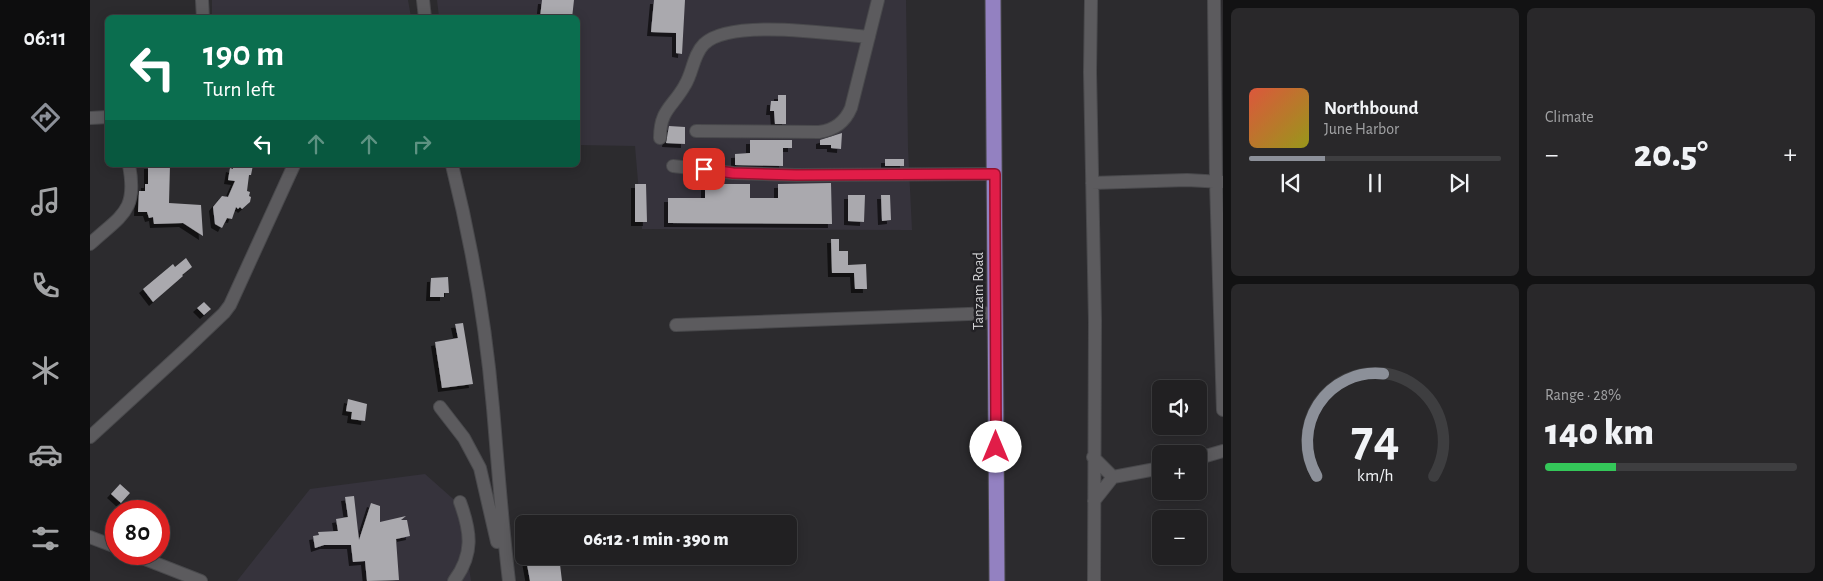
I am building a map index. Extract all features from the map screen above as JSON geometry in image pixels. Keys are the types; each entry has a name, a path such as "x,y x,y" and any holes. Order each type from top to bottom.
{"highway":[{"name":"Tanzam Road","path":"993,0 997,581"}],"street":[{"path":"202,0 202,15"},
{"path":"423,0 426,15"},
{"path":"696,131 819,132 832,130 842,122 851,108 878,0"},
{"path":"1091,0 1095,321 1094,581"},
{"path":"1214,0 1220,182 1223,410"},
{"path":"660,138 660,125 665,112 685,86 698,51 706,42 721,33 743,30 780,30 869,38"},
{"path":"90,118 105,118"},
{"path":"674,166 733,173 796,175 995,174"},
{"path":"90,244 129,205 132,188 129,167"},
{"path":"90,437 145,388 227,309 235,297 293,167"},
{"path":"452,167 466,225 480,304 493,407 499,495 509,577"},
{"path":"1092,183 1187,180 1220,182"},
{"path":"676,325 995,313"},
{"path":"440,407 464,438 480,468 498,544 509,577"},
{"path":"1207,456 1223,451"},
{"path":"1093,457 1113,476"},
{"path":"1094,501 1113,476 1152,470"},
{"path":"454,581 464,565 469,546 467,523 460,502"},
{"path":"90,537 105,543"},
{"path":"160,565 201,581"}],"shaded area":[{"path":"212,0 408,0 411,15 212,15"},
{"path":"437,0 906,0 908,148 912,230 642,229 635,146 580,145 580,15 439,15"},
{"path":"425,474 460,505 471,581 237,581 310,489"}],"building":[{"path":"542,0 574,0 572,15 540,15"},
{"path":"654,0 685,0 682,54 676,53 676,33 651,32"},
{"path":"778,95 786,95 786,124 775,124 774,111 770,111 771,101 778,101"},
{"path":"669,126 685,127 685,144 666,143"},
{"path":"842,133 841,149 831,148 831,145 820,145 820,140"},
{"path":"750,140 792,140 792,148 783,148 783,166 735,165 735,154 750,153"},
{"path":"885,159 904,159 904,166 885,166"},
{"path":"148,167 170,167 169,203 201,205 203,236 183,223 154,224 153,217 149,218 147,212 138,212 139,191 145,191 145,184 148,184"},
{"path":"233,167 253,167 251,175 249,175 247,191 250,192 249,196 251,197 250,202 242,209 236,207 232,219 227,218 222,228 215,224 213,207 222,196 228,197 235,181 228,180 230,168 233,169"},
{"path":"705,178 718,179 718,184 750,184 750,198 778,198 778,184 831,183 832,224 668,223 668,198 705,198"},
{"path":"635,184 646,184 647,222 635,222"},
{"path":"848,195 865,195 864,222 848,221"},
{"path":"881,195 890,195 891,220 882,221"},
{"path":"831,239 839,239 839,251 848,251 848,265 866,264 867,289 855,289 854,273 832,273"},
{"path":"186,258 192,267 153,302 143,289 173,264 175,267"},
{"path":"448,277 449,293 444,293 444,297 430,297 431,278"},
{"path":"204,302 211,309 204,315 197,308"},
{"path":"463,323 473,384 442,388 435,342 458,338 455,324"},
{"path":"348,399 367,404 365,421 351,419 352,412 346,411"},
{"path":"120,484 130,493 124,500 118,500 111,494"},
{"path":"354,496 359,540 371,503 380,506 380,522 406,516 401,520 407,520 410,536 396,539 399,580 367,581 365,561 353,562 351,545 324,545 315,548 313,536 319,535 318,532 338,531 336,519 348,517 345,497"},
{"path":"527,565 560,565 562,581 530,581"}],"route":[{"path":"704,169 733,173 796,175 995,174 996,447"}]}
